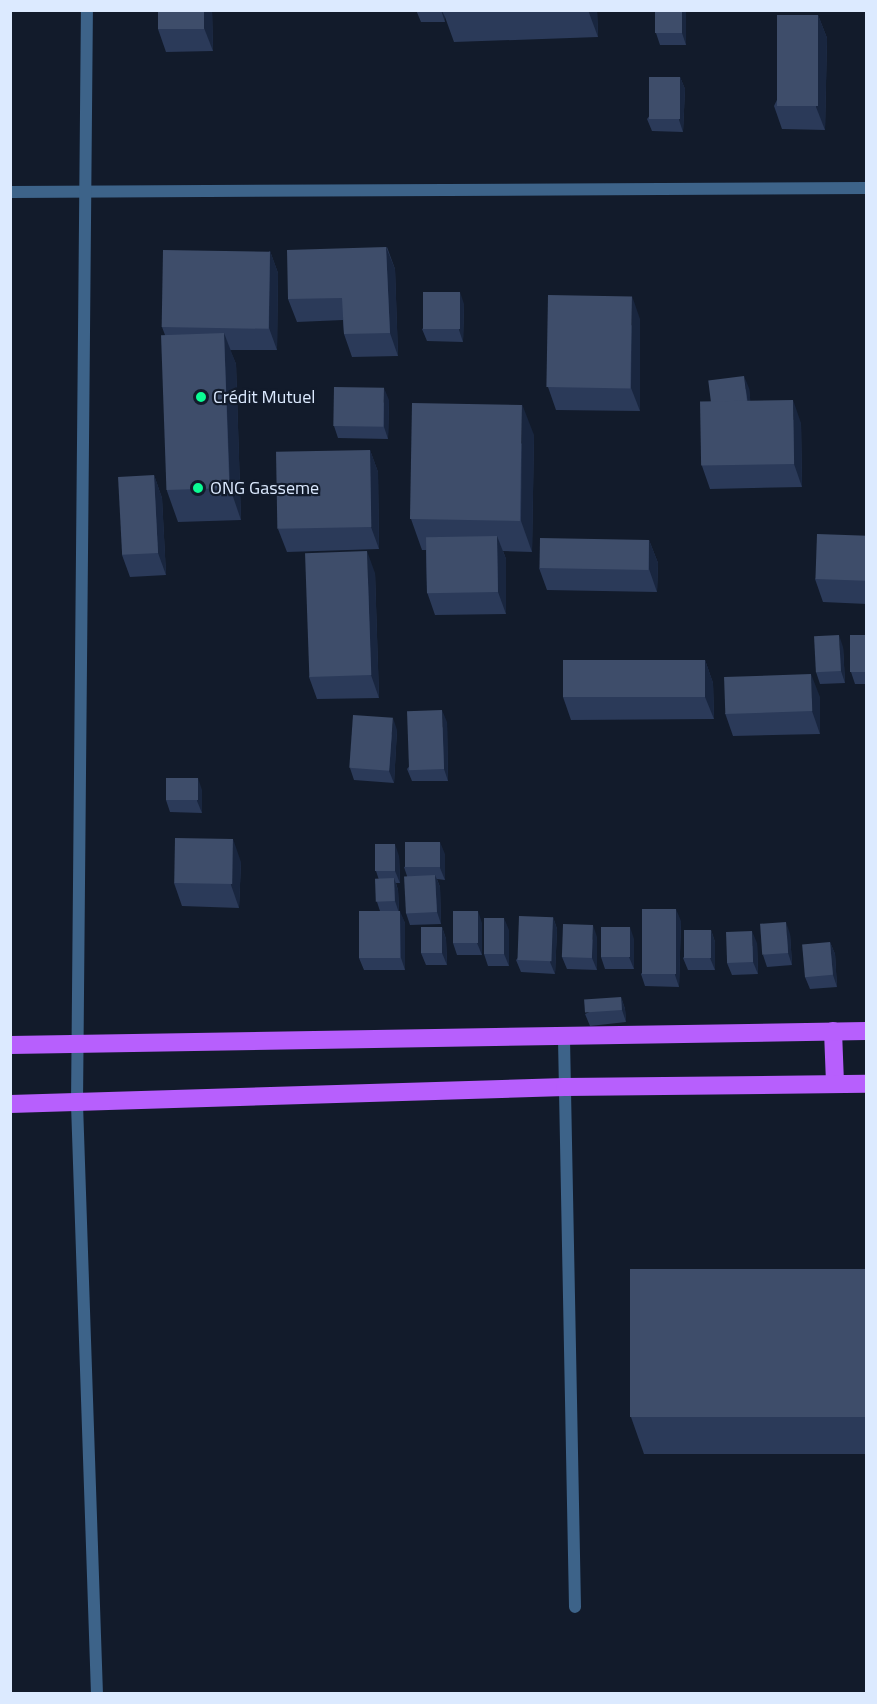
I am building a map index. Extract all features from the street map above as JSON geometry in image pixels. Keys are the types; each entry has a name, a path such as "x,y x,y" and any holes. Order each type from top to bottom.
{"highway":[{"path":"833,1031 835,1084"},
{"path":"10,1044 564,1039 867,1031"},
{"path":"10,1104 77,1104 566,1087 867,1084"}],"street":[{"path":"87,10 77,1104 97,1694"},
{"path":"10,192 867,188"},
{"path":"564,1039 575,1607"}],"building":[{"path":"158,10 204,10 204,29 158,29"},
{"path":"655,10 682,10 682,33 655,33"},
{"path":"777,15 818,15 818,106 777,106"},
{"path":"649,77 680,77 680,119 649,119"},
{"path":"386,247 390,333 344,334 342,298 288,299 287,250"},
{"path":"163,250 270,252 269,329 162,327"},
{"path":"423,292 460,292 460,329 423,329"},
{"path":"548,295 632,296 630,388 546,387"},
{"path":"224,333 229,488 166,490 161,335"},
{"path":"744,376 747,401 711,405 708,380"},
{"path":"334,387 384,388 383,427 333,426"},
{"path":"793,400 794,464 701,466 700,402"},
{"path":"412,403 522,405 520,521 410,519"},
{"path":"370,450 371,527 277,529 276,452"},
{"path":"154,475 158,553 122,555 118,477"},
{"path":"817,534 866,536 865,581 815,579"},
{"path":"497,536 498,592 427,593 426,537"},
{"path":"540,538 649,540 648,570 539,568"},
{"path":"367,551 371,675 309,677 305,553"},
{"path":"839,635 841,671 816,672 814,636"},
{"path":"850,635 866,635 866,672 850,672"},
{"path":"563,660 705,660 705,697 563,697"},
{"path":"811,674 812,711 725,714 724,677"},
{"path":"442,710 444,769 409,770 407,711"},
{"path":"353,715 393,718 389,771 349,768"},
{"path":"166,778 198,778 198,800 166,800"},
{"path":"175,838 233,839 232,884 174,883"},
{"path":"405,842 440,842 440,867 405,867"},
{"path":"375,844 395,844 395,871 375,871"},
{"path":"435,875 437,912 406,914 404,877"},
{"path":"394,878 395,901 376,902 375,879"},
{"path":"642,909 676,909 676,974 642,974"},
{"path":"359,911 400,911 400,958 359,958"},
{"path":"453,911 478,911 478,943 453,943"},
{"path":"519,916 553,917 551,961 517,960"},
{"path":"484,918 504,918 504,954 484,954"},
{"path":"786,922 788,953 762,955 760,924"},
{"path":"563,924 593,925 592,958 562,957"},
{"path":"421,927 442,927 442,953 421,953"},
{"path":"601,927 630,927 630,957 601,957"},
{"path":"684,930 711,930 711,958 684,958"},
{"path":"752,931 753,962 727,963 726,932"},
{"path":"830,942 833,975 805,977 802,944"},
{"path":"621,997 622,1010 585,1013 584,1000"},
{"path":"630,1269 866,1269 866,1417 630,1417"}],"place":[{"name":"Crédit Mutuel","path":"201,397"},
{"name":"ONG Gasseme","path":"198,488"}]}
